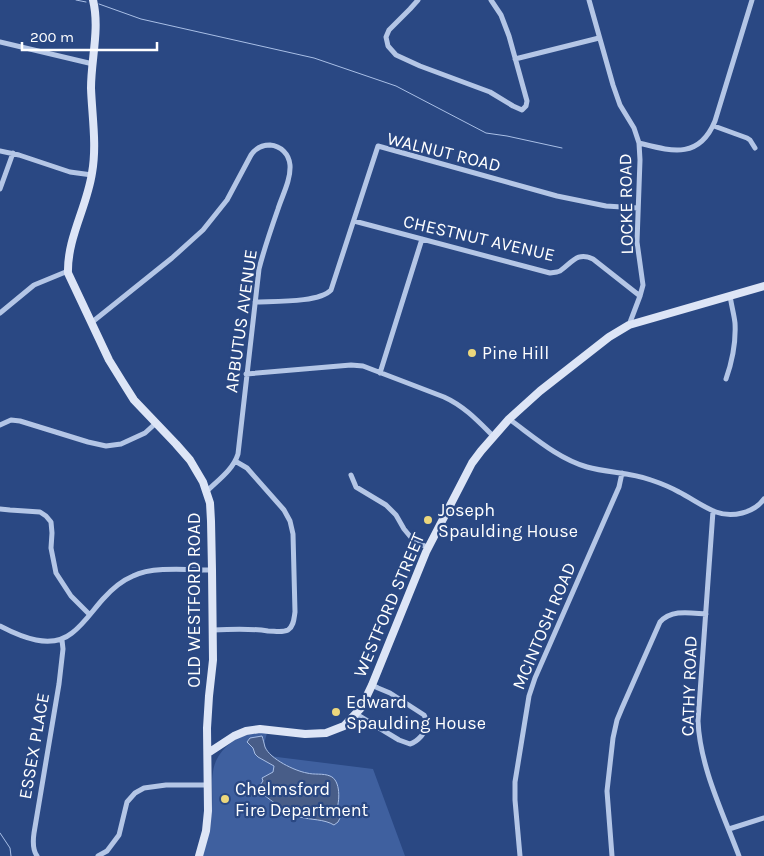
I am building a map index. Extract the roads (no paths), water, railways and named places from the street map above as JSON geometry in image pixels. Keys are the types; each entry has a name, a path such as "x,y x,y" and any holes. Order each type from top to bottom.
{"main road":[{"name":"OLD WESTFORD ROAD","path":"93,0 96,14 96,31 91,86 94,140 92,175 70,248 68,273 109,360 134,400 190,460 203,482 210,503 213,660 208,720 208,811 206,831 199,856"},
{"name":"WESTFORD STREET","path":"208,753 234,736 246,731 260,729 305,734 326,733 344,726 361,708 429,548 472,463 509,419 540,391 609,337 629,325 764,286"}],"street":[{"path":"418,0 389,30 386,37 388,46 396,55 490,92 522,110 526,106 527,101 516,59 501,15 491,0"},
{"name":"LOCKE ROAD","path":"588,0 620,105 634,128 639,143 637,242 643,285 629,325"},
{"path":"639,143 672,151 692,148 704,140 714,126 752,0"},
{"path":"516,59 599,38"},
{"path":"0,42 93,64"},
{"path":"714,126 747,138 755,148"},
{"name":"ARBUTUS AVENUE","path":"91,323 172,258 203,230 227,200 253,152 262,146 272,145 281,149 286,154 290,170 261,260 238,454 226,474 206,492"},
{"name":"WALNUT ROAD","path":"255,302 308,299 328,294 335,280 378,146 557,196 606,206 638,208"},
{"path":"0,150 70,172 92,175"},
{"path":"0,189 13,153"},
{"name":"CHESTNUT AVENUE","path":"354,221 550,273 560,271 579,256 586,256 640,296"},
{"path":"380,373 422,239"},
{"path":"0,313 34,285 68,271"},
{"path":"726,379 730,368 735,323 730,295"},
{"path":"246,374 351,365 363,366 444,397 466,410 493,436"},
{"path":"509,419 562,457 608,472 638,475 722,514 744,513 754,509 764,499"},
{"path":"0,425 11,420 20,421 106,446 120,444 144,433 156,423"},
{"path":"213,630 254,629 279,632 286,631 294,622 294,549 290,521 284,510 247,468 235,461"},
{"name":"MCINTOSH ROAD","path":"520,856 515,782 529,696 535,678 619,487 622,473"},
{"path":"351,475 356,487 386,505 396,515 414,541 429,548"},
{"path":"0,509 40,512 46,516 51,522 51,548 56,573 71,596 89,614"},
{"name":"CATHY ROAD","path":"713,511 698,721 699,737 711,783 739,856"},
{"path":"0,626 13,633 44,642 62,640 72,634 109,592 122,581 144,572 159,570 212,570"},
{"path":"612,856 607,792 617,720 656,630 665,616 673,613 706,614"},
{"name":"ESSEX PLACE","path":"37,856 34,848 34,833 59,684 63,650 62,640"},
{"path":"356,714 399,740 410,744 415,742 427,727 424,715 372,684"},
{"path":"98,856 108,850 120,835 127,802 135,793 144,788 166,785 208,785"},
{"path":"729,829 764,818"}],"waterway":[{"path":"76,0 86,2"},
{"path":"99,4 141,19 314,58 396,86 486,133 562,148"},
{"path":"0,833 10,848 11,856"}],"place":[{"name":"Pine Hill","path":"472,353"},
{"name":"Joseph Spaulding House","path":"428,520"},
{"name":"Edward Spaulding House","path":"336,712"},
{"name":"Chelmsford Fire Department","path":"225,799"}]}
